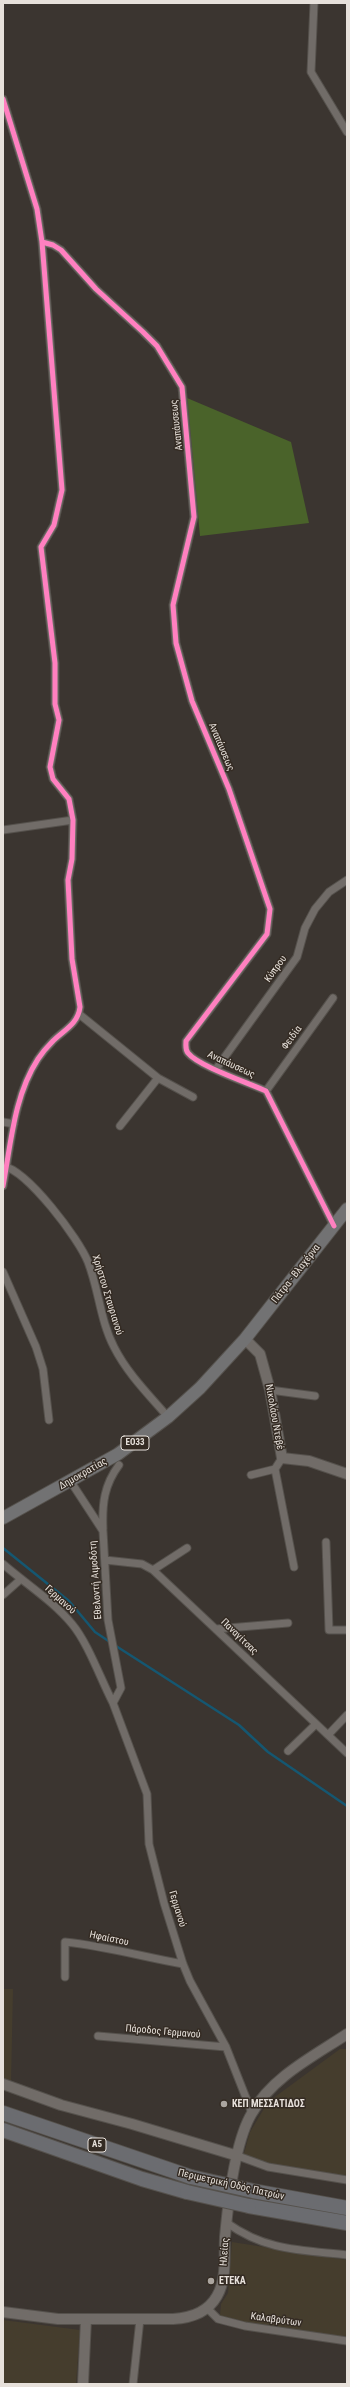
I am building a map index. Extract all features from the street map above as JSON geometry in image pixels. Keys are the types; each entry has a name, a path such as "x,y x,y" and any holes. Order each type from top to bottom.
{"highway":[{"name":"Περιμετρική Οδός Πατρών","path":"3,2113 191,2177 253,2191 347,2208"},
{"name":"Περιμετρική Οδός Πατρών","path":"3,2130 142,2179 187,2192 249,2206 347,2223"}],"main road":[{"name":"Πάτρα - Βλαχέρνα","path":"245,1339 347,1209"},
{"name":"Δημοκρατίας","path":"3,1518 71,1482 137,1442 200,1388 245,1339"},
{"name":"Νικολάου Ντεβέ","path":"245,1339 260,1354 270,1390 282,1458 309,1461 347,1474"},
{"name":"Ηλείας","path":"3,2312 58,2319 180,2319 194,2315 207,2308 221,2289 227,2222 238,2156 244,2131 252,2113 266,2092 347,2034"},
{"path":"3,2084 61,2105 132,2124 238,2156"},
{"path":"82,2384 86,2319"}],"street":[{"path":"314,3 315,8 311,72 347,132"},
{"path":"3,101 37,209 42,242 62,490 54,525 41,547 56,663 55,704 59,720 50,767 53,779 69,800 73,820 72,859 68,880 72,959 79,1014 71,1026 52,1041 38,1059 22,1092 4,1166 3,1186"},
{"name":"Αναπάυσεως","path":"42,242 53,245 61,250 96,289 143,332 156,346 182,387 194,517 173,605 176,643 192,701 229,789 270,909 267,934 186,1041 186,1049 189,1054 216,1069 266,1091"},
{"path":"3,830 73,820"},
{"name":"Κύπρου","path":"216,1069 297,957 305,928 315,909 329,892 347,880"},
{"name":"Φειδία","path":"266,1091 333,998"},
{"path":"79,1014 158,1078 193,1097"},
{"path":"120,1126 158,1078"},
{"path":"266,1091 334,1226"},
{"path":"3,1122 14,1124"},
{"name":"Χρήστου Σταυριανού","path":"4,1166 17,1172 44,1198 80,1247 88,1262 101,1312 114,1347 133,1376 168,1417"},
{"path":"3,1272 38,1352 46,1386 49,1420"},
{"path":"270,1390 315,1396"},
{"path":"282,1458 275,1469 294,1568"},
{"path":"103,1531 102,1502 110,1477 119,1465"},
{"path":"251,1475 275,1469"},
{"name":"Εθελοντή Αιμοδότη","path":"71,1482 103,1531 111,1638 121,1688 113,1703"},
{"path":"326,1542 329,1630 347,1630"},
{"path":"153,1570 187,1548"},
{"name":"Παναγίτσας","path":"105,1560 142,1564 153,1570 347,1753"},
{"name":"Γερμανού","path":"3,1564 48,1600 76,1629 113,1703 147,1794 149,1844 164,1903 183,1964 190,1981 226,2047 252,2113"},
{"path":"3,1595 21,1579"},
{"path":"216,1629 288,1623"},
{"path":"328,1735 347,1715"},
{"path":"288,1751 316,1724"},
{"name":"Ηφαίστου","path":"65,1977 65,1942 92,1945 105,1950 183,1964"},
{"name":"Πάροδος Γερμανού","path":"98,2036 226,2047"},
{"path":"238,2156 268,2167 347,2180"},
{"path":"227,2222 249,2237 270,2246 347,2256"},
{"name":"Καλαβρύτων","path":"207,2308 218,2319 245,2326 347,2341"},
{"path":"133,2384 140,2319"}],"shaded area":[{"path":"3,1989 13,1989 11,2083 3,2080"},
{"path":"340,2049 347,2049 347,2176 271,2165 243,2157 250,2132 268,2102"},
{"path":"232,2242 347,2260 347,2337 247,2324 220,2316 221,2304 228,2293"},
{"path":"3,2320 80,2330 76,2384 3,2384"}],"green space":[{"path":"187,398 291,442 309,523 200,536"}],"waterway":[{"path":"3,1548 69,1601 95,1632 110,1642"},
{"path":"116,1646 239,1725 268,1752 347,1806"}],"cycle path":[{"path":"3,99 37,209 42,242 62,490 54,525 41,547 55,663 55,704 59,720 50,767 53,779 69,799 73,820 72,859 68,880 72,959 80,1007 79,1013 73,1023 46,1048 30,1073 18,1104 14,1120 3,1186"},
{"path":"42,242 53,245 61,250 96,289 157,346 182,387 194,517 173,605 176,643 192,701 229,789 270,909 267,934 186,1041 186,1049 188,1053 202,1063 224,1074 266,1091 334,1226"}],"place":[{"name":"ΚΕΠ ΜΕΣΣΑΤΙΔΟΣ","path":"224,2104"},
{"name":"ΕΤΕΚΑ","path":"211,2281"}]}
